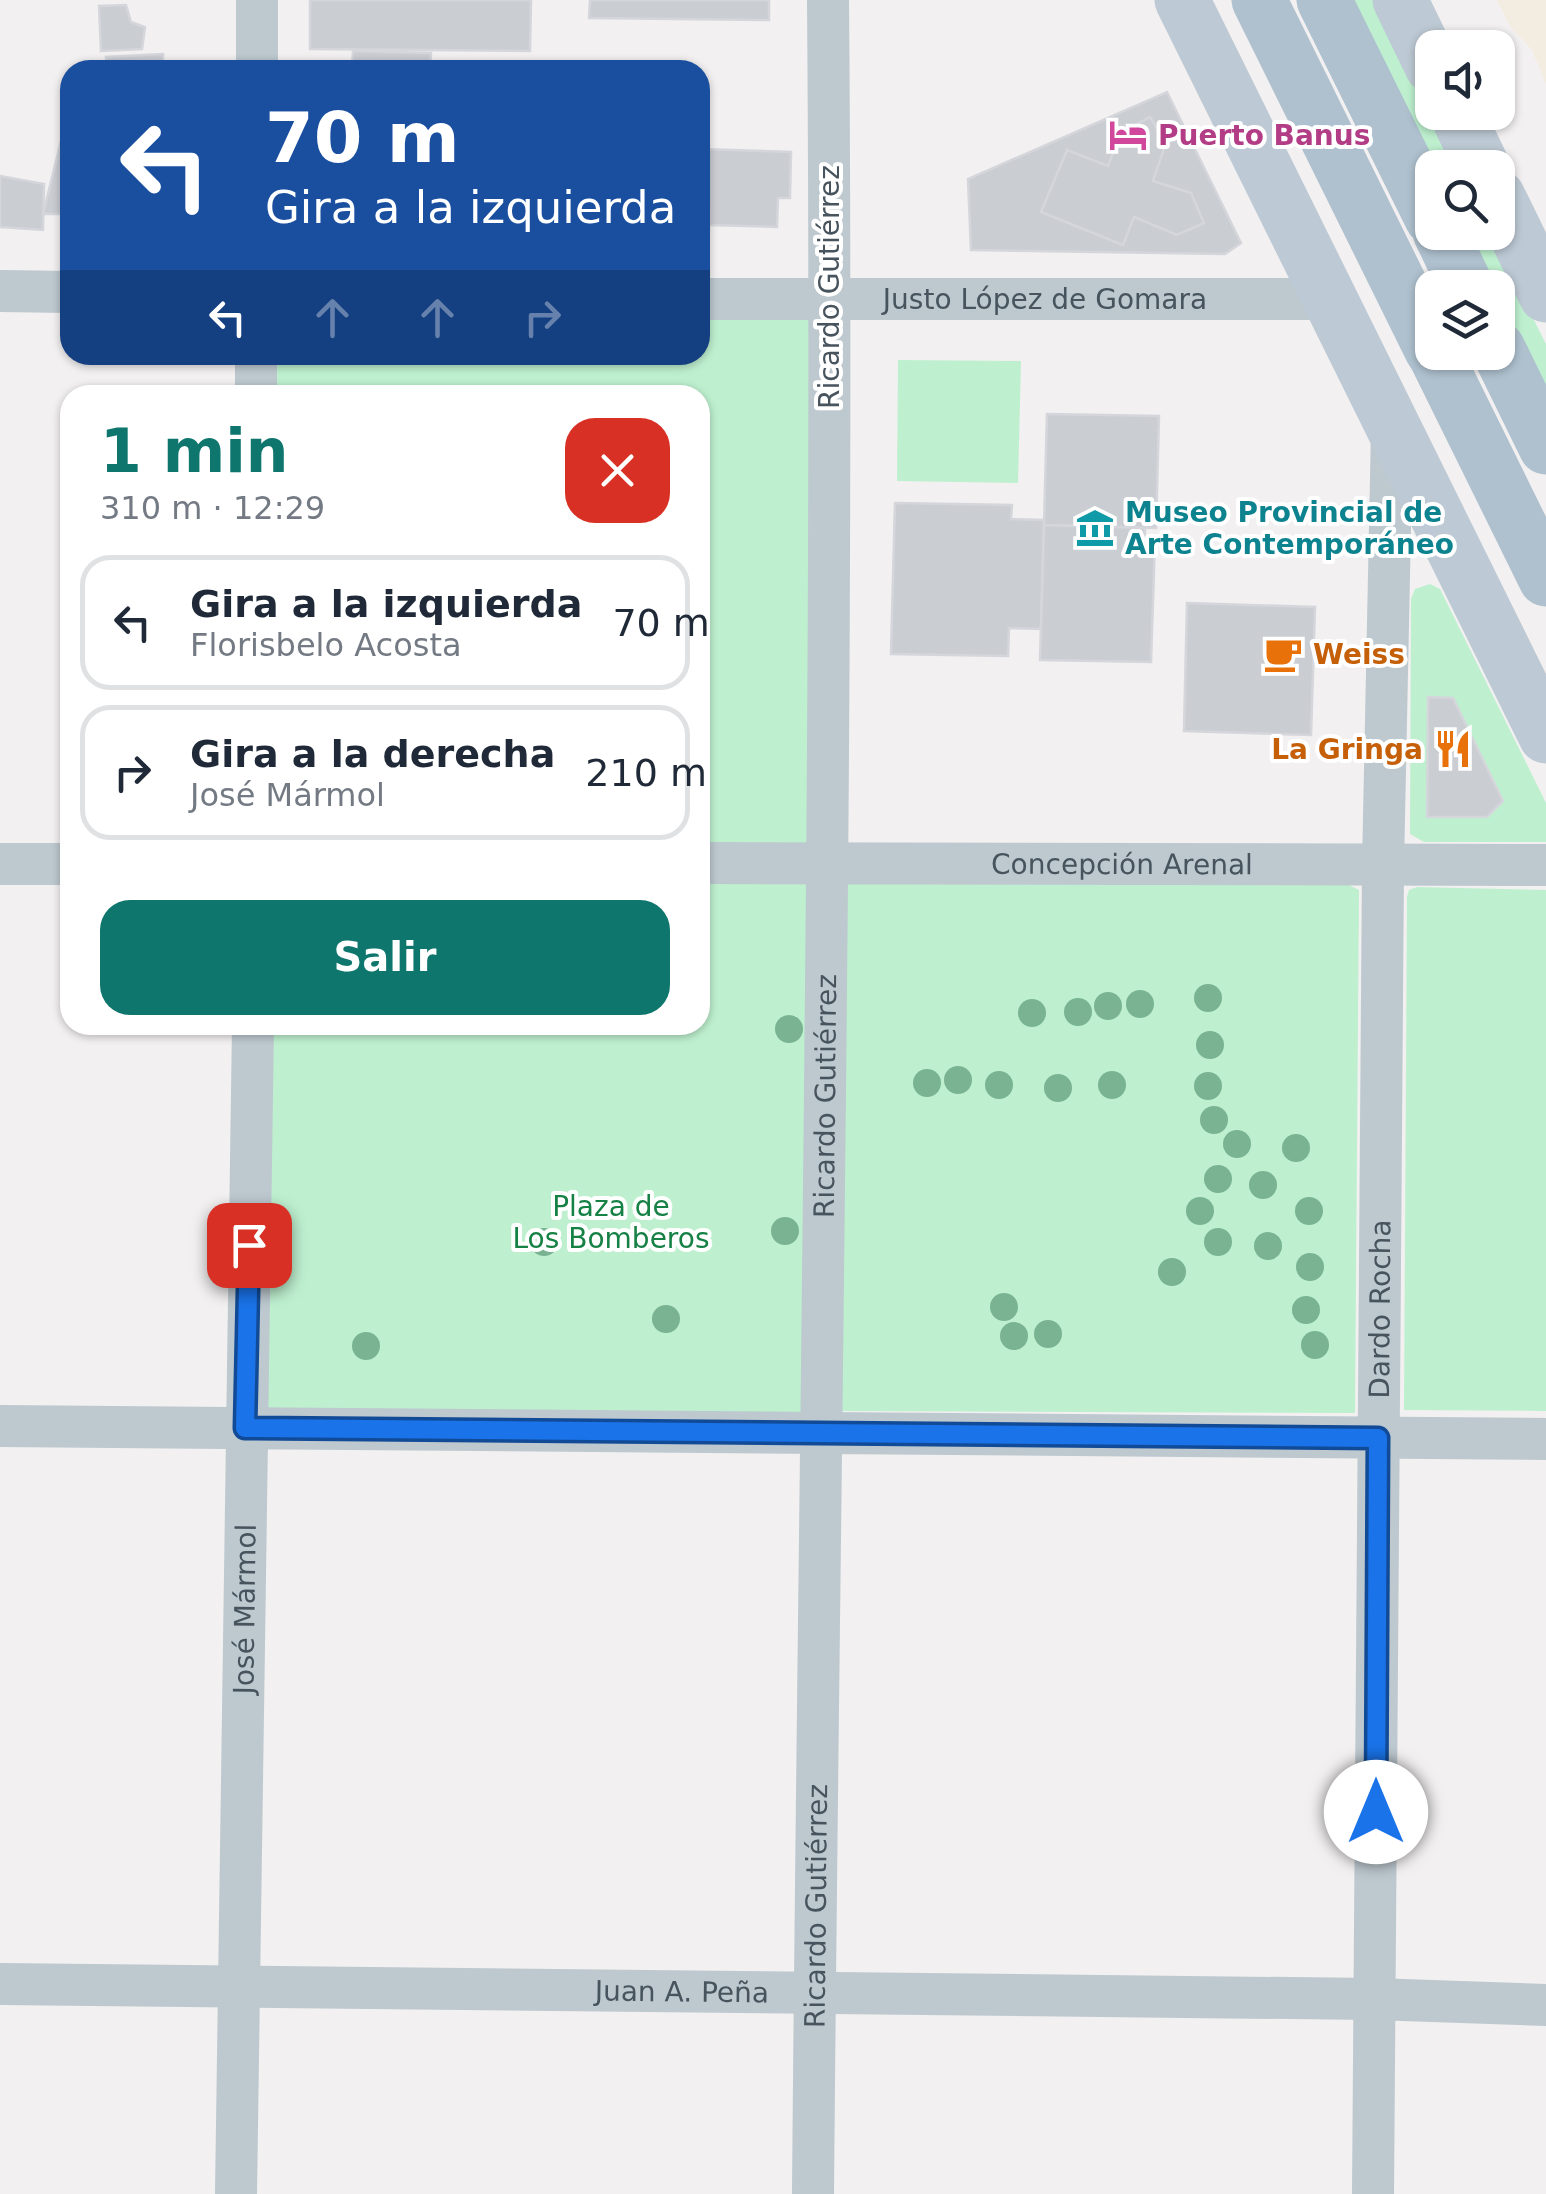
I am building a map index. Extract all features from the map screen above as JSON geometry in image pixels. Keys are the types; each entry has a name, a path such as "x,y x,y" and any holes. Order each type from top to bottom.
{"main road":[{"path":"1182,0 1546,736"},
{"path":"1259,0 1415,315"},
{"path":"1324,0 1415,184"},
{"path":"1400,0 1415,31"},
{"path":"1515,232 1546,295"},
{"path":"1442,370 1546,579"},
{"path":"1508,370 1546,447"}],"street":[{"path":"257,0 257,60"},
{"name":"Ricardo Gutiérrez","path":"813,2194 823,1434 830,300 828,0"},
{"path":"0,292 60,292"},
{"name":"Justo López de Gomara","path":"710,299 1330,299"},
{"name":"Dardo Rocha","path":"1373,2194 1383,866 1392,426"},
{"name":"Concepción Arenal","path":"710,863 1546,864"},
{"path":"0,864 60,864"},
{"name":"José Mármol","path":"236,2194 253,1035"},
{"path":"0,1426 1546,1439"},
{"name":"Juan A. Peña","path":"0,1984 1546,2005"}],"green space":[{"path":"1350,0 1376,0 1415,79 1415,129"},
{"path":"1415,130 1440,130 1450,150 1425,150"},
{"path":"1476,250 1499,250 1509,270 1486,270"},
{"path":"1515,283 1546,344 1546,390 1515,328"},
{"name":"Plaza de Los Bomberos","path":"710,310 821,310 810,1428 253,1410 262,1035 710,1035 710,385 264,385 264,365 710,365"},
{"path":"898,360 1021,361 1018,483 897,481"},
{"path":"1430,584 1440,589 1546,803 1546,842 1424,842 1410,834 1411,599 1415,589"},
{"path":"844,884 1349,885 1359,890 1355,1413 840,1411"},
{"path":"1409,890 1546,890 1546,1411 1404,1410 1407,897"}],"sand":[{"path":"1497,0 1546,0 1546,84 1532,50 1510,26"}],"building":[{"path":"310,0 531,0 530,51 310,49"},
{"path":"590,0 769,0 769,20 589,18"},
{"path":"126,5 131,22 145,27 142,49 101,51 99,6"},
{"path":"353,51 431,53 431,60 353,60"},
{"path":"163,54 163,60 106,60"},
{"name":"Puerto Banus","path":"1167,92 1241,243 1225,254 971,250 968,179"},
{"path":"1150,117 1166,143 1153,181 1191,193 1204,223 1177,235 1134,217 1123,245 1041,212 1067,150 1108,166 1121,133"},
{"path":"60,145 60,214 43,214"},
{"path":"710,149 791,152 790,198 778,198 777,227 710,225"},
{"path":"0,176 44,184 43,230 0,227"},
{"path":"1047,414 1159,416 1156,528 1044,525"},
{"path":"895,503 1012,505 1011,519 1044,520 1041,629 1009,628 1008,656 891,654"},
{"path":"1044,525 1145,528 1145,540 1155,540 1151,662 1040,660"},
{"path":"1187,603 1315,607 1311,735 1184,731"},
{"name":"La Gringa","path":"1428,697 1453,698 1503,801 1487,817 1427,817"}],"place":[{"name":"Puerto Banus","path":"1128,135"},
{"name":"Museo Provincial de Arte Contemporáneo","path":"1095,528"},
{"name":"Weiss","path":"1283,654"},
{"name":"La Gringa","path":"1453,749"}],"route":[{"path":"249,1245 245,1428 1378,1438 1376,1812"}]}
